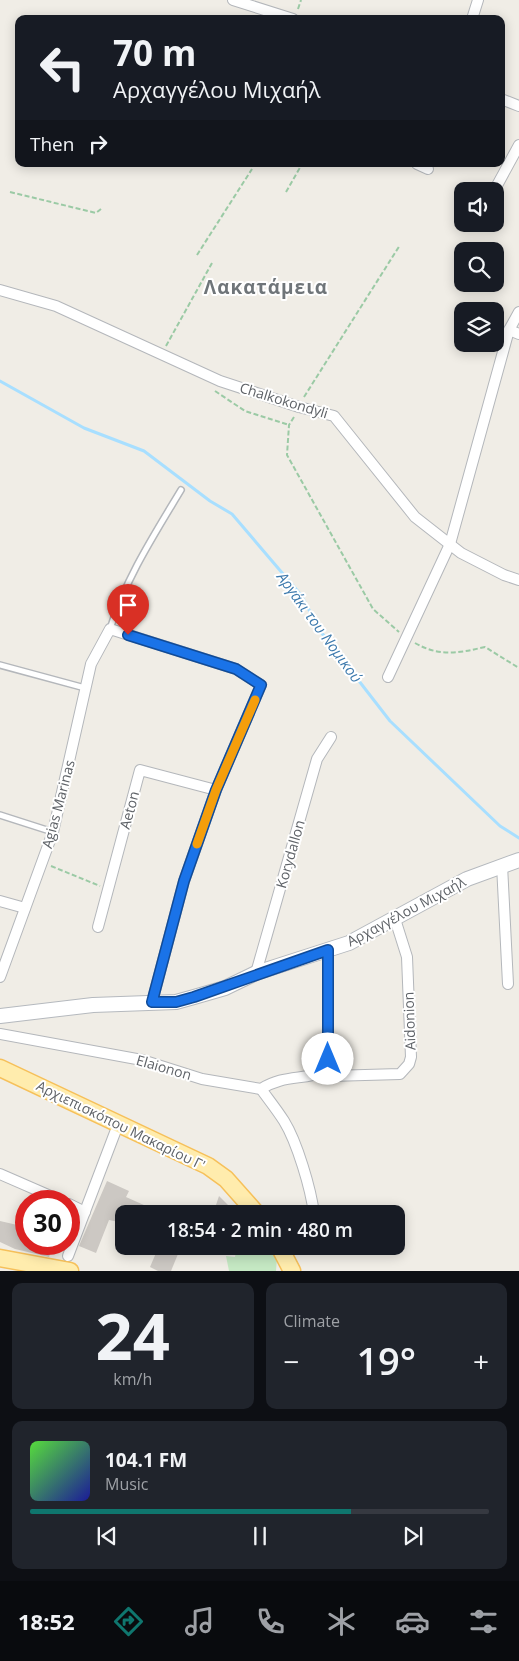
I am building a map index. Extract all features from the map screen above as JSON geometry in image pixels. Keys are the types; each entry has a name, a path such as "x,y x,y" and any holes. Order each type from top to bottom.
{"main road":[{"name":"Αρχιεπισκόπου Μακαρίου Γ'","path":"0,1068 119,1122 208,1166 226,1179 249,1205"},
{"path":"283,1255 286,1271"},
{"path":"284,1255 292,1271"},
{"path":"0,1258 69,1264"},
{"path":"0,1270 5,1271"}],"street":[{"path":"233,0 271,15"},
{"path":"473,15 478,0"},
{"path":"505,101 519,106"},
{"path":"499,182 519,145"},
{"path":"424,167 428,169"},
{"name":"Chalkokondyli","path":"0,290 56,306 220,380 299,407 334,416 415,517 473,559 519,580"},
{"path":"388,677 450,544 509,330 519,312"},
{"path":"509,330 519,334"},
{"path":"110,630 236,669 261,685 216,790 184,881 152,1002"},
{"name":"Agias Marinas","path":"0,977 53,832 91,664 110,630"},
{"name":"Korydallon","path":"256,973 317,759 331,737"},
{"name":"Aeton","path":"98,927 140,770 216,790"},
{"name":"Αρχαγγέλου Μιχαήλ","path":"0,1016 93,1005 176,1002 225,988 256,973 349,943 467,879 519,860"},
{"path":"502,865 508,984"},
{"path":"0,901 25,908"},
{"name":"Aidonion","path":"325,1072 330,1076 400,1074 409,1064 411,1057 407,957 395,919"},
{"path":"313,1205 291,1136 284,1121 261,1089 274,1081 325,1072 328,1059 328,950"},
{"name":"Elaionon","path":"0,1034 142,1060 202,1079 261,1089"},
{"path":"69,1264 85,1212 119,1122"},
{"path":"0,1174 37,1190"},
{"path":"80,1210 85,1212"}],"lane":[{"path":"110,630 119,601 131,574 181,490"},
{"path":"0,664 86,688"},
{"path":"0,815 53,832"}],"path":[{"path":"286,192 300,167"},
{"path":"197,256 252,169"},
{"path":"10,192 96,213 102,209"},
{"path":"400,245 289,425 287,455 373,609 406,638 429,652 461,653 485,647 519,668"},
{"path":"162,355 212,264"},
{"path":"209,386 245,411 289,425"},
{"path":"42,863 108,889"}],"green space":[{"path":"235,1255 276,1255 276,1271 229,1271 226,1256 235,1257"}],"building":[{"path":"107,1181 129,1191 126,1197 144,1205 115,1205 115,1221 109,1220 96,1253 80,1246"},
{"path":"219,1196 228,1205 216,1205"},
{"path":"0,1221 15,1224 15,1249 0,1242"},
{"path":"155,1255 178,1255 171,1271 158,1271 150,1267"}],"waterway":[{"name":"Αργάκι του Νομικού","path":"0,381 84,428 144,451 210,501 232,514 301,595 321,632 390,721 500,826 519,838"}],"slow traffic":[{"path":"197,844 216,790 255,700"}],"district":[{"name":"Λακατάμεια","path":"266,287"}],"route":[{"path":"128,635 236,669 261,685 216,790 184,881 152,1002 176,1002 225,988 256,973 328,950 328,1059"}]}
